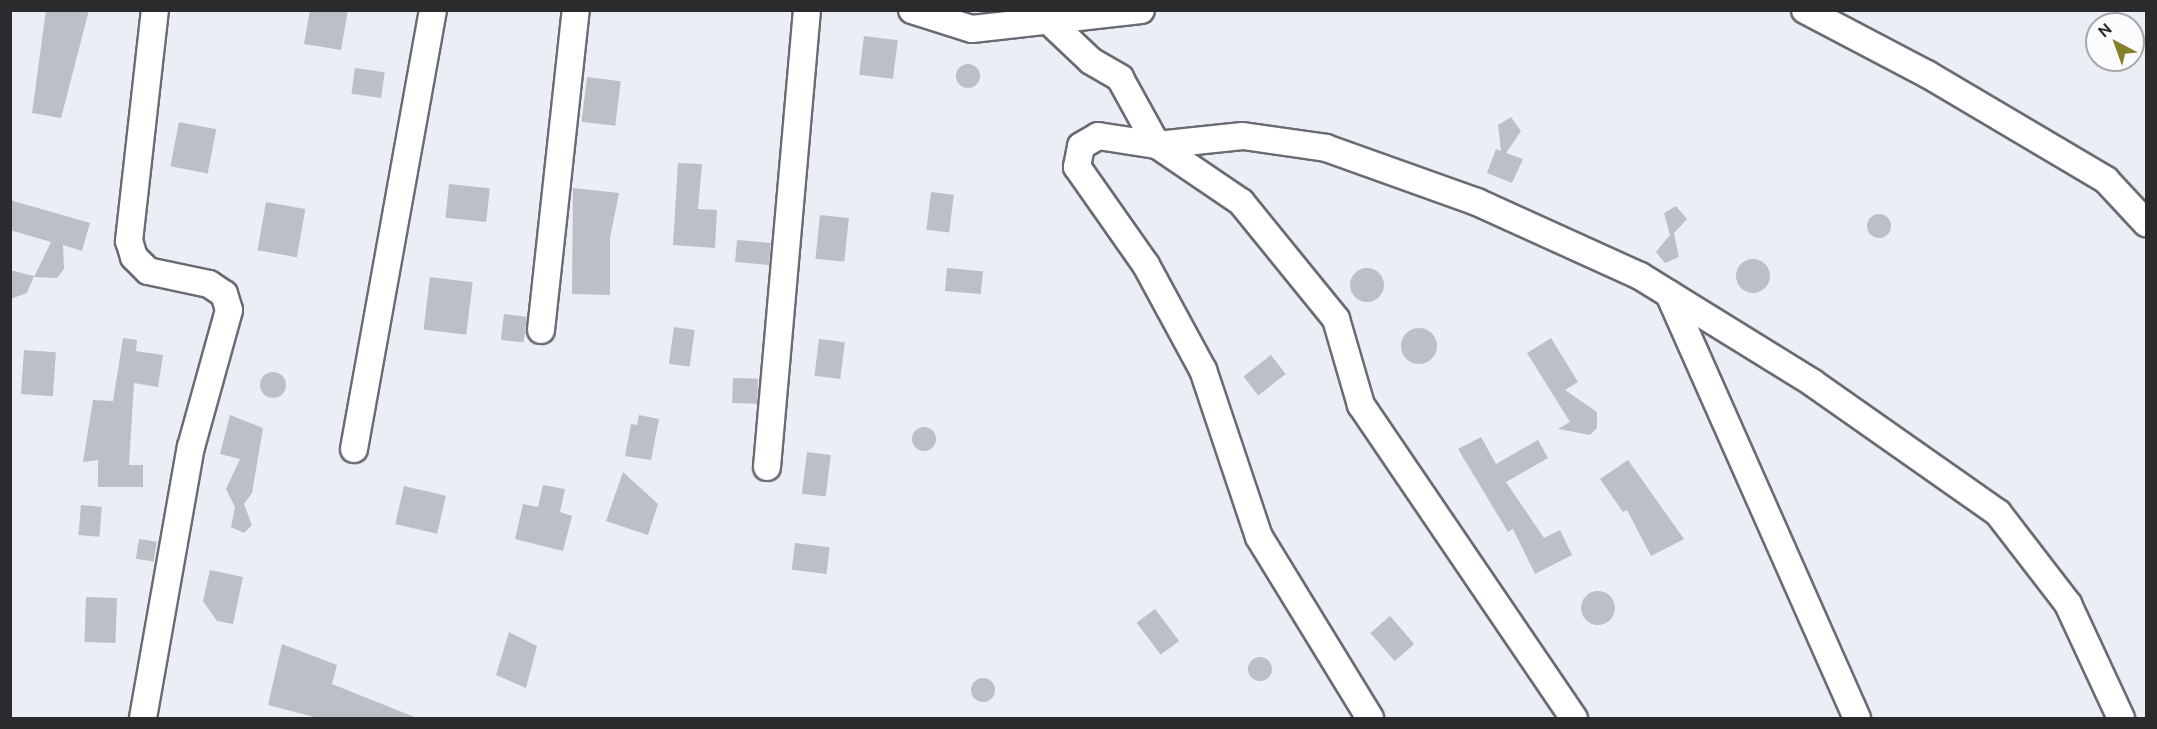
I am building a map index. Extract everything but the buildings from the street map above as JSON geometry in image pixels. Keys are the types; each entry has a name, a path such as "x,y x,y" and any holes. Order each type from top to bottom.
{"street":[{"path":"143,718 191,447 229,310 224,294 209,284 148,271 134,257 129,241 155,10"},
{"path":"354,450 433,10"},
{"path":"541,330 576,10"},
{"path":"766,467 807,10"},
{"path":"912,10 972,29 1051,23 1142,10"},
{"path":"1805,10 1927,74 2106,180 2146,224"},
{"path":"1051,23 1090,60 1120,78 1157,145 1241,202 1336,319 1361,405 1574,718"},
{"path":"1370,718 1259,537 1203,370 1146,265 1077,167 1081,146 1098,136 1157,145 1243,136 1326,148 1477,202 1669,294 1813,382 1998,513 2068,604 2121,718"},
{"path":"1669,294 1857,718"}]}
